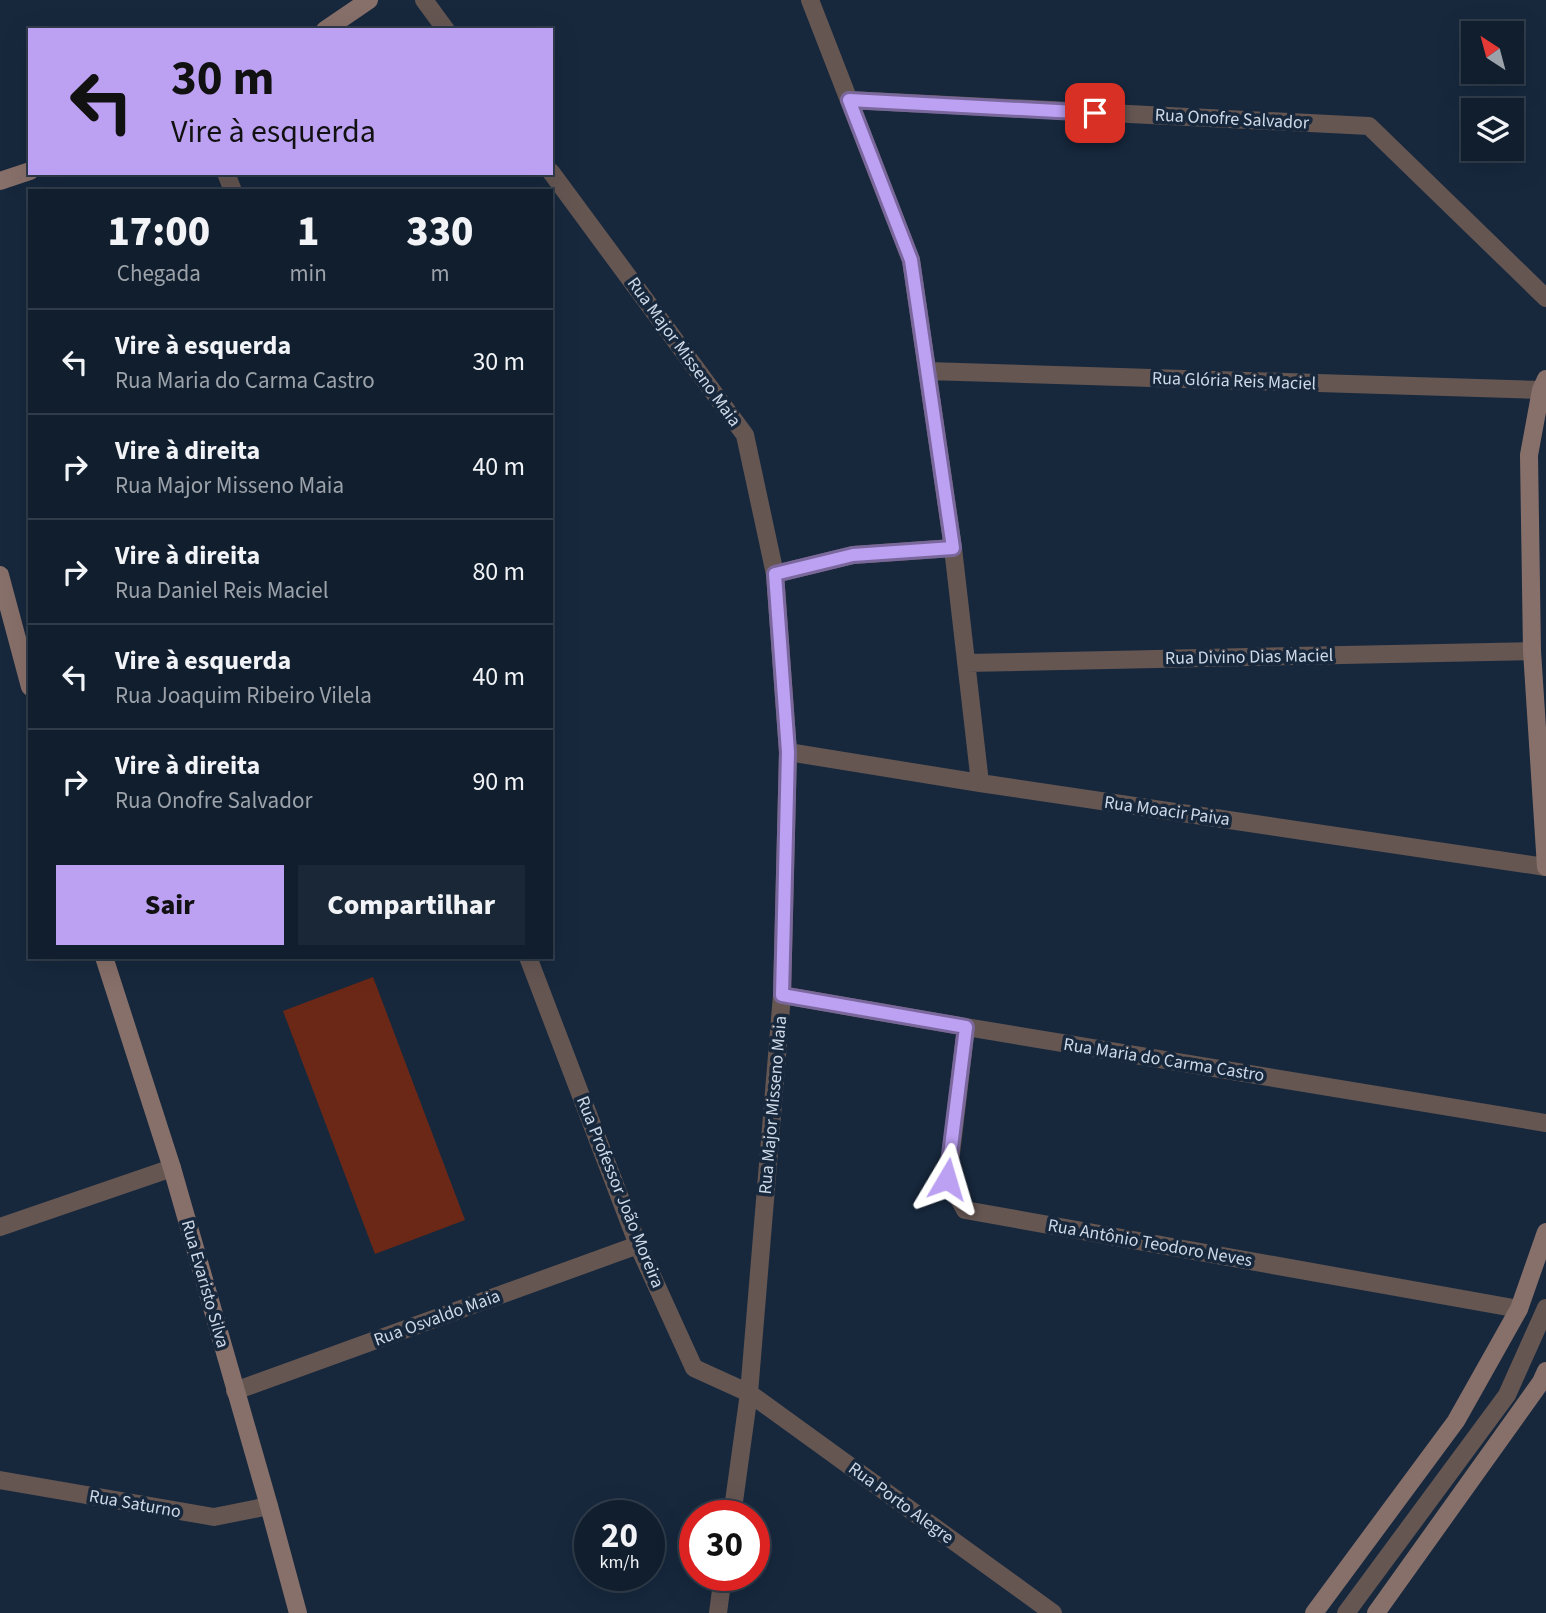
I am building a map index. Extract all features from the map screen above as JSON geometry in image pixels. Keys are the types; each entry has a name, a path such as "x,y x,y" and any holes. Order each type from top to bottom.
{"main road":[{"path":"328,28 369,0"},
{"path":"0,181 28,172"},
{"path":"1544,385 1529,455 1532,651 1546,867"},
{"path":"0,575 28,680"},
{"name":"Rua Evaristo Silva","path":"105,959 172,1168 298,1613"},
{"path":"1314,1613 1456,1421 1519,1309 1546,1231"},
{"path":"1376,1613 1541,1382 1546,1371"}],"street":[{"path":"424,0 445,28"},
{"path":"810,0 911,260 953,548 980,783"},
{"name":"Rua Onofre Salvador","path":"849,100 1369,126 1546,298"},
{"name":"Rua Major Misseno Maia","path":"553,175 745,435 775,574 788,752 782,995 749,1392 734,1500"},
{"name":"Rua Glória Reis Maciel","path":"927,371 1544,385"},
{"path":"775,574 853,555 953,548"},
{"name":"Rua Divino Dias Maciel","path":"966,663 1532,651"},
{"name":"Rua Moacir Paiva","path":"788,752 1546,867"},
{"name":"Rua Professor João Moreira","path":"529,959 638,1245 694,1368 749,1392"},
{"name":"Rua Maria do Carma Castro","path":"782,995 1546,1123"},
{"name":"Rua Antônio Teodoro Neves","path":"966,1027 947,1179 965,1210 1519,1309"},
{"path":"0,1227 172,1168"},
{"name":"Rua Osvaldo Maia","path":"235,1391 638,1245"},
{"path":"1346,1613 1507,1395 1546,1308"},
{"name":"Rua Porto Alegre","path":"749,1392 1053,1613"},
{"name":"Rua Saturno","path":"0,1480 214,1517 269,1506"},
{"path":"718,1613 721,1591"}],"shaded area":[{"path":"373,977 465,1220 375,1254 283,1011"}],"route":[{"path":"947,1179 966,1027 782,995 788,752 775,574 853,555 953,548 911,260 849,100 1095,113"}]}
